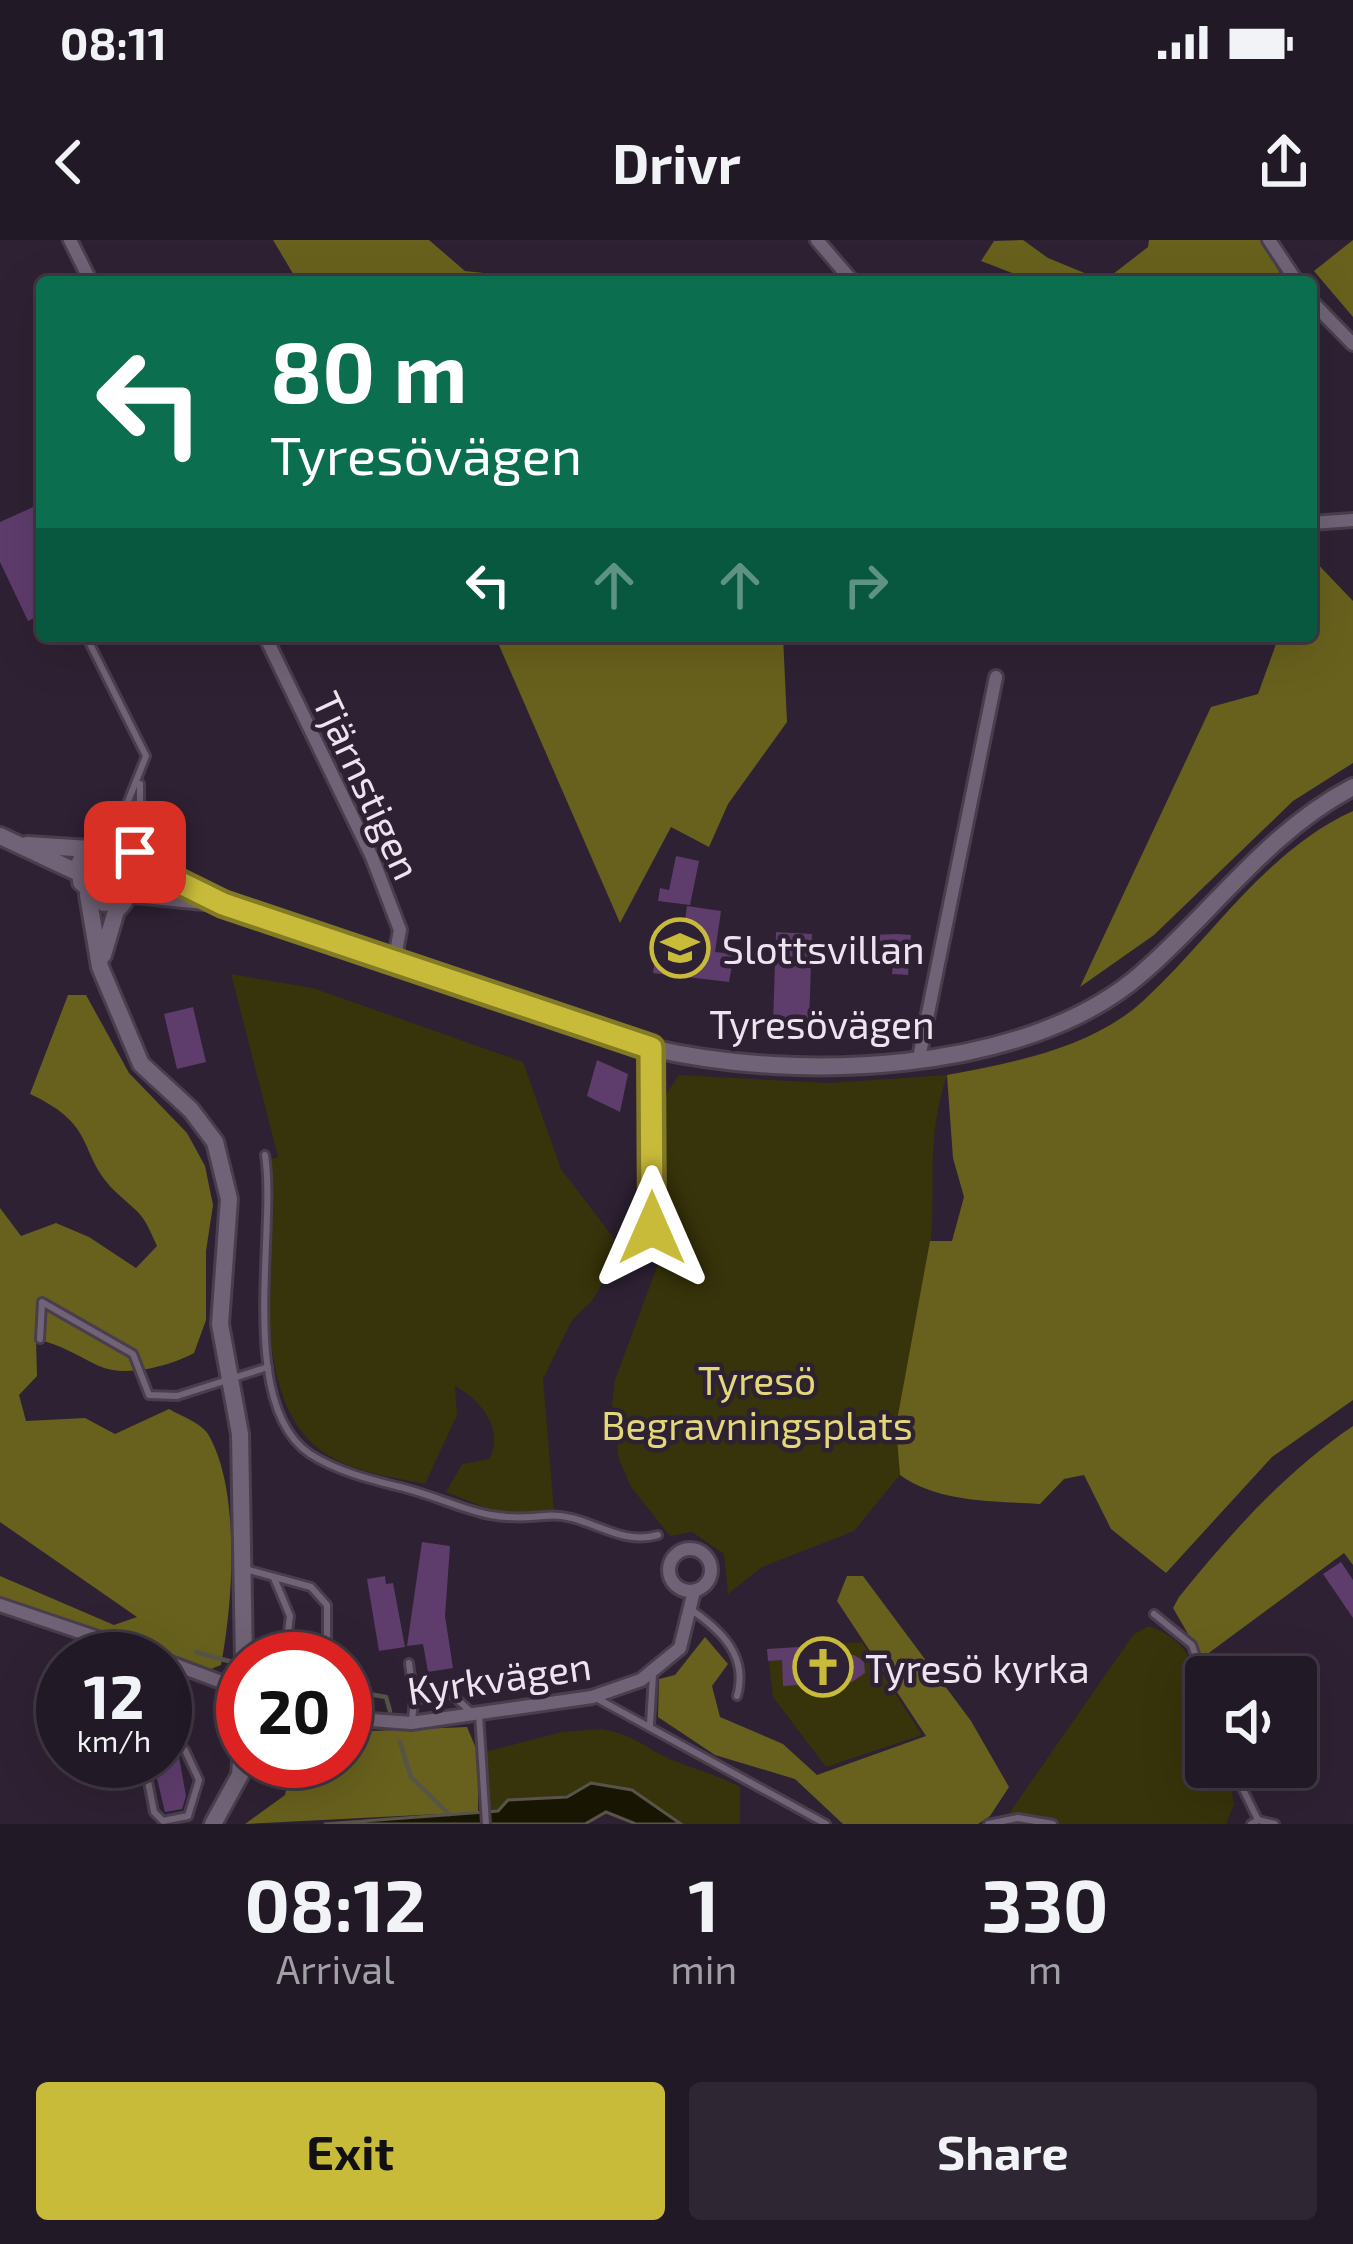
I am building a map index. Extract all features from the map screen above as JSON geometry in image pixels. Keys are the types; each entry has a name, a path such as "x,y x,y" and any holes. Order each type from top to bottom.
{"main road":[{"name":"Tyresövägen","path":"112,841 130,847 141,861 223,904 651,1048 723,1060 830,1064 1009,1045 1089,1011 1143,973 1256,857 1353,788"},
{"path":"0,836 27,844 90,849 112,841"},
{"path":"27,844 79,873 88,895 100,967 141,1064 191,1110 215,1142 229,1198 219,1285 240,1434 244,1632"},
{"path":"79,873 90,849"},
{"path":"100,967 109,928 129,898 141,861"},
{"name":"Tyresövägen","path":"88,895 104,904 129,898 223,904"},
{"path":"213,1824 232,1788"}],"street":[{"path":"70,240 88,276"},
{"path":"818,240 848,276"},
{"path":"1269,240 1293,276"},
{"path":"1317,307 1353,344"},
{"path":"1317,523 1353,520"},
{"name":"Tjärnstigen","path":"268,642 379,875 400,930 394,963"},
{"path":"919,1058 996,677"},
{"path":"653,1672 680,1648 693,1611 694,1592"},
{"path":"0,1605 67,1632"},
{"name":"Kyrkvägen","path":"372,1720 411,1723 592,1697 653,1672"}],"lane":[{"path":"89,642 146,756 112,841"},
{"path":"140,780 141,861"},
{"path":"651,1048 652,1228"},
{"path":"265,1155 268,1367 287,1424 305,1451 354,1474 497,1520 565,1516 624,1539 658,1535"},
{"path":"40,1339 43,1302 133,1354 148,1395 177,1396 268,1367"},
{"path":"244,1568 311,1587 327,1605 327,1632"},
{"path":"273,1576 290,1616 288,1632"},
{"path":"693,1611 733,1647 741,1680 737,1696"},
{"path":"1154,1614 1192,1645 1196,1656"},
{"path":"410,1664 415,1700 411,1723"},
{"path":"650,1724 653,1672"},
{"path":"415,1700 450,1693 476,1714 486,1824"},
{"path":"592,1697 650,1724 826,1824"},
{"path":"149,1788 154,1812 163,1821 188,1816 199,1780 192,1765"},
{"path":"1240,1788 1254,1822 1276,1824"},
{"path":"988,1824 1018,1818 1052,1824"}],"green space":[{"path":"231,974 313,988 523,1062 561,1169 622,1249 592,1301 572,1320 543,1379 554,1511 501,1514 446,1492 462,1464 489,1459 494,1437 488,1417 455,1386 457,1415 425,1484 351,1466 328,1455 301,1431 284,1399 269,1319 270,1159 278,1157"},
{"name":"Tyresö Begravningsplats","path":"679,1075 829,1083 947,1075 936,1123 929,1257 901,1420 900,1475 854,1531 762,1567 728,1594 724,1554 692,1532 670,1536 631,1487 619,1460 612,1404 615,1380 659,1261 659,1104"},
{"path":"1148,1626 1168,1635 1188,1656 1185,1788 1231,1788 1234,1805 1226,1824 1059,1824 1008,1815 1133,1635"},
{"path":"862,1642 922,1735 826,1767 773,1697 767,1649"},
{"path":"602,1729 740,1787 740,1824 681,1824 633,1790 509,1800 499,1811 485,1811 485,1752 562,1732"}],"shaded area":[{"path":"273,240 429,240 465,271 512,276 294,276"},
{"path":"1023,240 1048,258 1092,276 1020,276 981,261 994,241"},
{"path":"1149,240 1261,240 1282,276 1110,276 1148,247"},
{"path":"1353,240 1353,317 1314,271"},
{"path":"1317,563 1353,601 1353,763 1293,801 1154,935 1080,987 1211,707 1258,694 1277,642 1317,642"},
{"path":"498,642 783,642 787,722 728,804 709,847 671,827 620,923"},
{"path":"1353,811 1353,1400 1272,1457 1166,1573 1111,1529 1084,1475 1064,1479 1040,1504 949,1496 900,1475 896,1426 930,1241 952,1241 964,1197 953,1158 947,1075 1050,1051 1122,1017 1168,976 1266,872 1322,828"},
{"path":"68,995 86,995 129,1073 187,1133 205,1166 213,1205 206,1251 206,1320 194,1353 134,1371 110,1369 36,1339 37,1376 19,1395 26,1421 85,1418 115,1434 169,1409 208,1434 226,1485 231,1547 226,1632 216,1632 216,1667 211,1669 192,1663 192,1632 92,1632 0,1598 0,1576 114,1625 137,1617 0,1522 0,1208 21,1236 56,1223 89,1237 136,1268 157,1246 141,1216 105,1180 68,1118 30,1094"},
{"path":"1353,1426 1353,1565 1344,1553 1201,1656 1173,1608 1218,1550 1304,1464"},
{"path":"847,1576 863,1576 971,1721 1009,1787 990,1816 978,1824 843,1824 795,1779 715,1755 658,1717 659,1679 675,1675 705,1637 728,1664 712,1686 720,1717 783,1744 817,1775 926,1736 837,1601"},
{"path":"467,1727 478,1753 478,1812 245,1824 285,1795 286,1788 372,1788 372,1731"},
{"path":"591,1783 632,1790 681,1824 636,1824 606,1812 585,1824 324,1824 498,1811 508,1800 567,1797"}],"building":[{"path":"36,506 36,617 28,621 0,562 0,522"},
{"path":"676,856 699,861 690,905 658,901 660,888 669,890"},
{"path":"687,906 721,911 715,952 734,954 729,982 653,973 657,946 681,950"},
{"path":"776,932 812,934 809,1025 773,1024"},
{"path":"870,935 911,935 908,975 892,974 895,948 870,947"},
{"path":"193,1007 206,1062 177,1069 164,1014"},
{"path":"597,1060 628,1074 620,1112 587,1096"},
{"path":"422,1542 450,1546 445,1616 453,1668 428,1672 423,1644 407,1646"},
{"path":"1341,1562 1353,1580 1353,1618 1323,1574"},
{"path":"385,1576 386,1584 393,1583 405,1647 379,1651 367,1579"},
{"name":"Tyresö kyrka","path":"817,1646 818,1657 854,1655 864,1661 865,1673 852,1682 783,1686 782,1660 768,1661 767,1649"},
{"path":"159,1788 185,1788 182,1809 165,1812"}],"waterway":[{"path":"196,1652 216,1658"},
{"path":"372,1695 386,1697 390,1711"},
{"path":"400,1742 411,1777 449,1814"}],"place":[{"name":"Slottsvillan","path":"680,948"},
{"name":"Tyresö kyrka","path":"823,1667"}],"route":[{"path":"135,852 142,864 223,904 651,1048 652,1228"}]}
